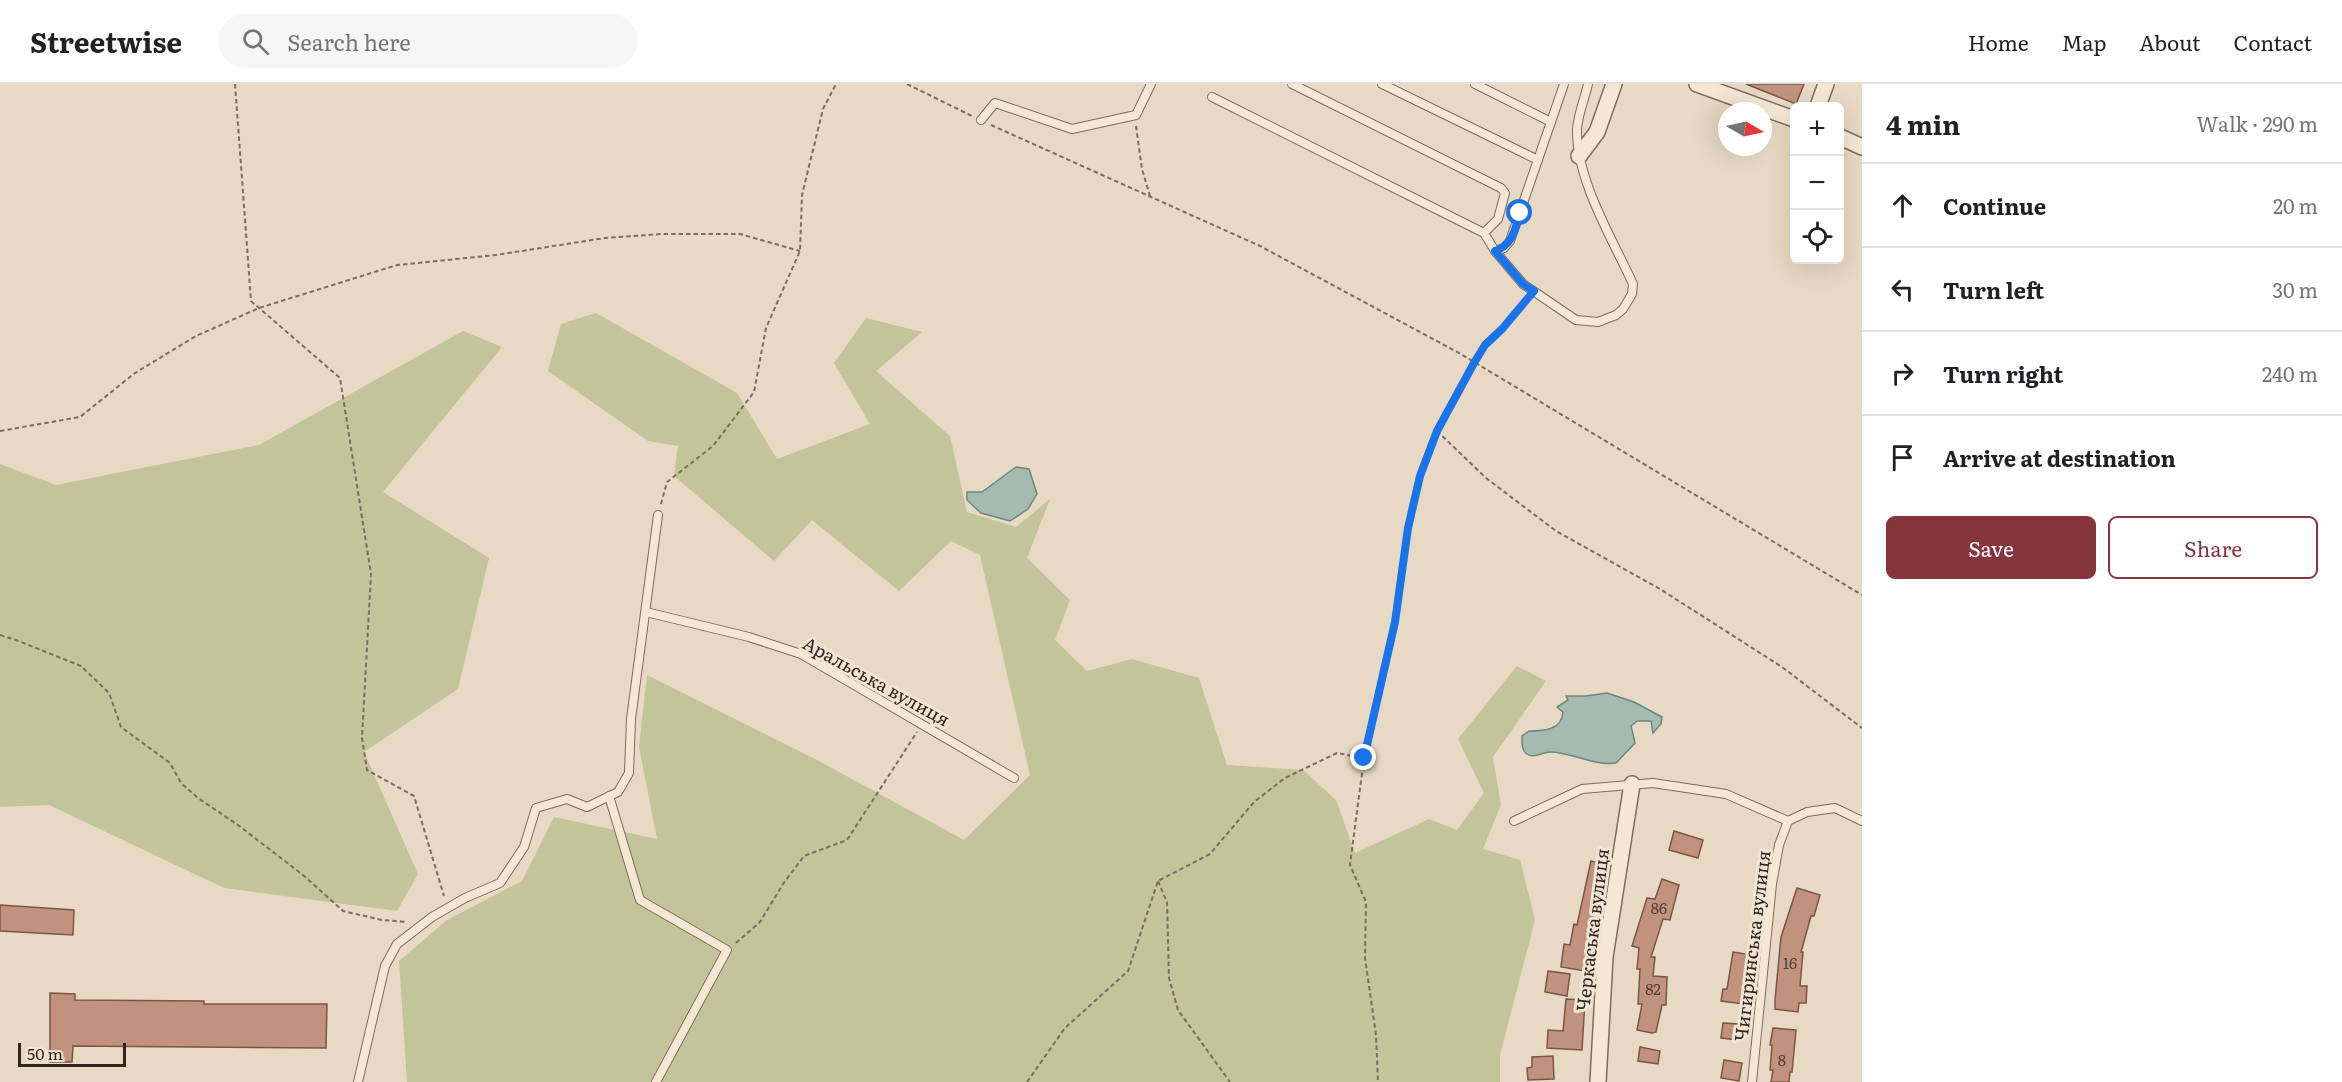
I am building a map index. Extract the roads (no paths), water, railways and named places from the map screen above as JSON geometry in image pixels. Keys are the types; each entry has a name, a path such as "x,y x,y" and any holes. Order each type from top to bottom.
{"street":[{"path":"1579,156 1597,132 1614,84"},
{"path":"1697,84 1790,118"},
{"path":"1819,102 1826,84"},
{"path":"1844,139 1862,147"},
{"name":"Черкаська вулиця","path":"1598,1082 1605,957 1632,783"}],"lane":[{"path":"981,120 994,103 1072,129 1136,115 1150,84"},
{"path":"1292,84 1501,188 1504,201 1498,219 1484,233"},
{"path":"1382,84 1538,160"},
{"path":"1475,84 1551,122"},
{"path":"1495,251 1504,248 1510,242 1563,84"},
{"path":"1212,97 1484,233 1495,251 1523,284 1576,320 1598,322 1616,315 1623,309 1632,294 1633,284 1593,198 1579,156 1577,127 1588,84"},
{"path":"358,1082 385,966 397,944 447,908 500,883 524,847 536,808 567,800 587,807 618,792 629,773 631,719 658,515"},
{"name":"Аральська вулиця","path":"646,612 749,637 801,654 1014,778"},
{"path":"1514,821 1582,789 1653,783 1726,794 1788,821 1807,812 1835,808 1862,821"},
{"path":"609,796 640,900 727,950 656,1082"},
{"name":"Чигиринська вулиця","path":"1752,1082 1772,884 1779,846 1788,821"}]}
